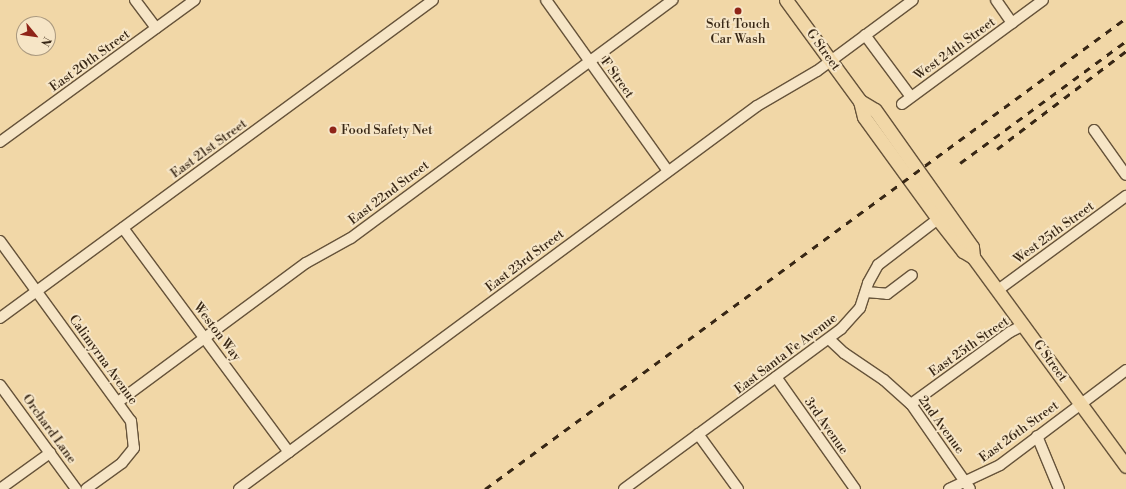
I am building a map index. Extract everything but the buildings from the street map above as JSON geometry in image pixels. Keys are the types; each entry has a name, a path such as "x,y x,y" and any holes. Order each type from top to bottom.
{"main road":[{"name":"G Street","path":"786,0 860,101 864,117 938,219 963,251 973,257 1126,466"},
{"name":"G Street","path":"860,101 875,110 972,247 973,257"}],"street":[{"path":"135,0 156,28"},
{"name":"East 20th Street","path":"0,142 195,0"},
{"name":"East 21st Street","path":"0,318 433,0"},
{"name":"F Street","path":"546,0 668,171"},
{"name":"East 22nd Street","path":"118,402 306,263 351,238 589,60 673,0"},
{"name":"East 23rd Street","path":"239,489 668,171 773,95 808,76 831,60 913,0"},
{"path":"996,0 1012,23"},
{"name":"West 24th Street","path":"902,104 1043,0"},
{"path":"865,35 911,97"},
{"path":"1094,130 1126,174"},
{"name":"West 25th Street","path":"998,290 1126,196"},
{"name":"East Santa Fe Avenue","path":"624,489 853,319 862,304 878,265 938,219"},
{"name":"Weston Way","path":"123,228 289,452"},
{"name":"Calimyrna Avenue","path":"0,241 131,421 134,448 122,463 86,489"},
{"path":"866,292 887,294 912,275"},
{"name":"East 25th Street","path":"911,404 1010,332 1024,325"},
{"name":"2nd Avenue","path":"829,338 844,353 884,380 911,404 968,486"},
{"name":"East 26th Street","path":"949,489 968,486 1000,465 1080,403 1126,370"},
{"name":"3rd Avenue","path":"776,377 855,489"},
{"name":"Orchard Lane","path":"0,385 76,489"},
{"path":"698,434 738,489"},
{"path":"1037,436 1059,489"},
{"path":"0,489 50,453"}],"railway":[{"path":"485,489 1126,18"},
{"path":"960,163 1126,41"},
{"path":"997,149 1126,51"}],"place":[{"name":"Soft Touch Car Wash","path":"738,11"},
{"name":"Food Safety Net","path":"333,130"}]}
